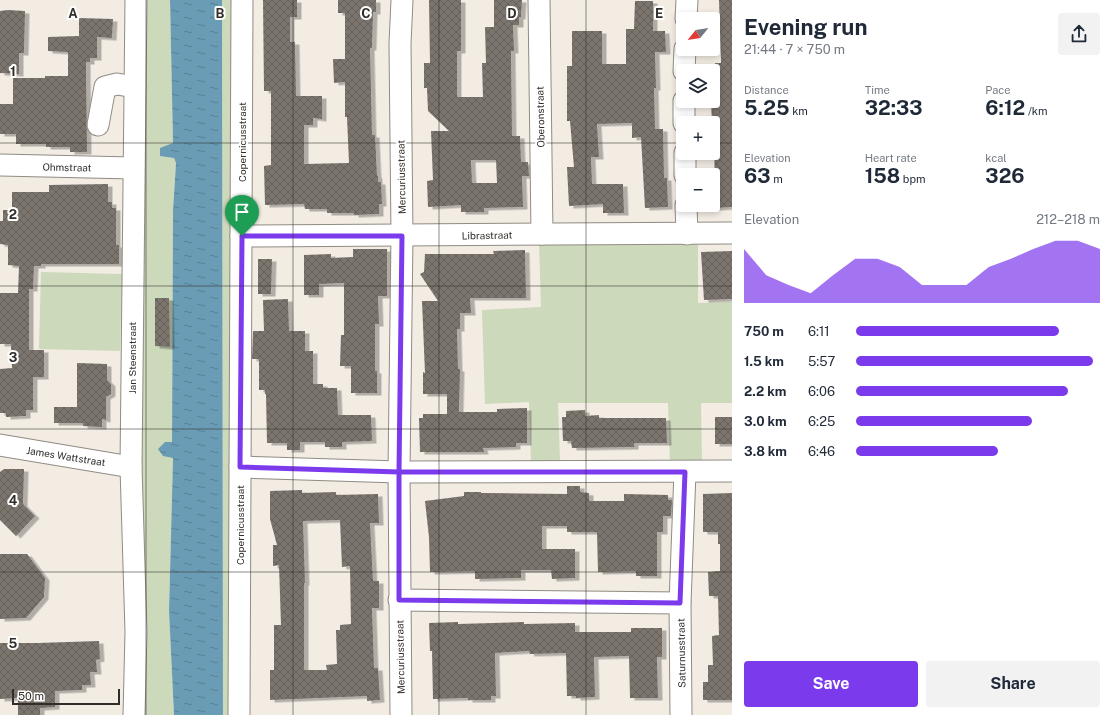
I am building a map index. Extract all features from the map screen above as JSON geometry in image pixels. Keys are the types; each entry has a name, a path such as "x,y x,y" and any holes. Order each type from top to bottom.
{"street":[{"name":"Jan Steenstraat","path":"134,715 136,632 131,467 133,168 136,0"},
{"name":"Copernicusstraat","path":"239,715 242,0"},
{"name":"Mercuriusstraat","path":"401,715 399,472 402,236 400,52 402,0"},
{"name":"Oberonstraat","path":"539,0 542,234"},
{"path":"686,12 687,0"},
{"path":"98,125 105,87 117,84 135,87"},
{"name":"Ohmstraat","path":"0,165 133,168"},
{"path":"686,212 687,234"},
{"name":"Librastraat","path":"242,236 732,233"},
{"name":"James Wattstraat","path":"0,445 131,467"},
{"path":"240,467 399,472 732,471"},
{"name":"Saturnusstraat","path":"682,715 680,603 685,472"},
{"path":"399,600 680,603"}],"green space":[{"path":"140,0 170,0 173,143 174,158 176,163 173,210 172,442 165,442 173,458 169,611 174,715 141,715"},
{"path":"222,0 235,0 234,715 223,715"},
{"path":"698,239 698,303 732,302 732,403 701,403 702,464 670,464 668,403 558,403 560,462 531,463 529,402 485,404 482,310 541,307 539,240"},
{"path":"41,272 122,274 120,351 39,349"}],"water":[{"path":"170,0 222,0 223,715 174,715 169,611 173,458 163,456 158,449 165,442 172,442 173,210 176,163 174,158 160,156 160,148 173,143"}],"building":[{"path":"263,0 297,0 297,17 290,17 290,42 295,42 296,96 322,96 322,119 313,118 313,125 304,125 304,164 349,163 347,117 345,117 345,82 334,83 333,59 345,59 345,13 338,13 338,0 376,0 376,12 373,12 372,48 370,48 372,135 375,135 378,182 381,182 382,204 379,204 379,214 354,215 354,213 327,213 327,209 305,209 304,204 265,205 264,166 271,165 271,91 264,91"},
{"path":"429,0 461,0 461,51 457,51 457,97 483,97 482,63 486,63 485,27 494,27 494,0 522,0 519,25 513,25 514,51 511,51 512,136 520,136 521,162 528,162 529,176 522,176 523,207 484,208 484,212 461,212 461,205 428,207 427,181 433,180 431,131 449,131 428,111 427,88 424,88 424,63 430,63","holes":["471,160 496,160 497,183 472,183"]},
{"path":"719,0 732,0 732,207 720,208 720,168 715,168 714,160 720,160 720,116 712,116 711,108 720,108 720,64 715,63 721,63"},
{"path":"635,1 653,1 653,31 665,31 666,52 655,52 656,88 654,88 655,129 663,129 664,178 667,178 668,207 645,208 641,137 632,138 632,123 597,124 599,157 591,157 592,184 623,184 624,213 603,213 603,204 569,206 567,167 574,167 570,121 567,121 567,66 572,66 572,31 602,31 602,64 626,64 626,29 634,29"},
{"path":"0,11 25,11 24,53 19,53 19,74 0,73"},
{"path":"79,18 113,19 112,38 97,37 97,58 90,58 90,62 86,62 87,152 70,152 70,147 46,147 46,144 16,144 16,134 0,134 0,104 13,104 13,78 68,76 68,52 48,51 48,37 79,36"},
{"path":"108,184 108,202 112,202 112,208 116,208 116,245 119,245 119,264 41,264 41,266 34,266 33,289 29,289 29,350 44,350 44,377 33,377 33,410 26,410 26,416 6,417 6,413 0,413 0,369 12,368 11,344 0,344 0,293 18,293 19,266 8,265 8,245 0,244 0,221 3,221 3,210 12,210 12,192 49,192 49,185"},
{"path":"353,249 387,249 387,296 378,296 379,324 375,324 375,371 377,371 377,393 351,393 351,366 340,366 341,335 344,335 344,283 319,284 319,295 304,295 304,255 331,254 331,258 353,257"},
{"path":"525,250 526,298 470,298 471,313 460,313 460,329 457,329 458,369 460,369 459,412 497,412 497,409 527,408 527,443 516,443 516,447 483,448 484,452 420,452 419,418 423,418 423,414 447,414 447,394 423,394 423,372 425,373 422,301 438,301 420,274 424,272 425,254 494,254 493,251"},
{"path":"732,251 732,299 704,300 701,252"},
{"path":"258,259 272,259 271,294 258,294"},
{"path":"155,298 169,298 170,347 155,346"},
{"path":"288,299 289,331 305,331 305,351 313,351 313,384 323,384 323,388 337,388 338,415 371,415 372,441 342,442 342,447 325,447 325,442 300,442 300,450 287,450 287,443 267,443 266,394 265,390 259,390 259,359 252,359 253,331 264,331 263,300"},
{"path":"77,363 107,364 107,380 111,384 111,394 106,397 106,420 102,419 102,427 83,426 83,423 54,423 54,407 77,407"},
{"path":"585,410 585,416 599,415 599,418 666,418 667,443 634,443 634,447 572,448 571,441 563,441 562,417 566,417 566,411"},
{"path":"715,417 732,417 732,444 715,444"},
{"path":"4,469 24,469 23,504 35,516 16,536 0,520 0,472"},
{"path":"567,486 580,486 580,492 589,493 589,501 624,501 624,494 668,495 668,500 672,500 671,516 663,516 663,532 657,532 657,576 636,576 636,571 598,572 597,532 567,532 567,526 542,526 542,549 575,549 575,578 552,579 551,570 521,570 521,578 475,579 475,571 430,572 429,537 425,501 464,496 464,492 567,494"},
{"path":"302,490 302,493 336,492 336,495 378,494 379,523 370,523 373,581 379,581 379,608 372,608 374,668 378,668 380,700 367,701 367,696 270,700 270,670 274,670 274,625 281,625 279,565 273,566 273,545 277,545 270,519 270,491","holes":["340,520 342,567 350,566 351,624 340,625 340,630 336,630 337,664 326,665 327,670 304,670 305,583 303,521"]},
{"path":"732,493 732,700 703,700 703,682 708,682 708,665 713,665 712,636 719,635 718,596 709,596 708,572 720,571 720,544 718,544 718,532 703,532 703,494"},
{"path":"0,554 27,554 45,578 44,597 26,618 0,619"},
{"path":"458,622 458,624 524,622 524,624 575,623 575,632 631,632 631,628 662,628 662,657 657,657 658,698 630,698 629,656 594,657 595,697 576,698 576,696 567,696 566,653 530,654 529,651 495,653 496,696 491,696 491,700 468,700 468,698 433,699 432,651 430,651 429,623"},
{"path":"99,641 100,659 96,660 97,672 90,672 91,685 82,685 82,690 55,691 55,707 40,708 40,715 18,715 18,698 0,699 0,643"}],"route":[{"path":"242,236 240,467 399,472 399,600 680,603 685,472 399,472 402,236 242,236"}]}
